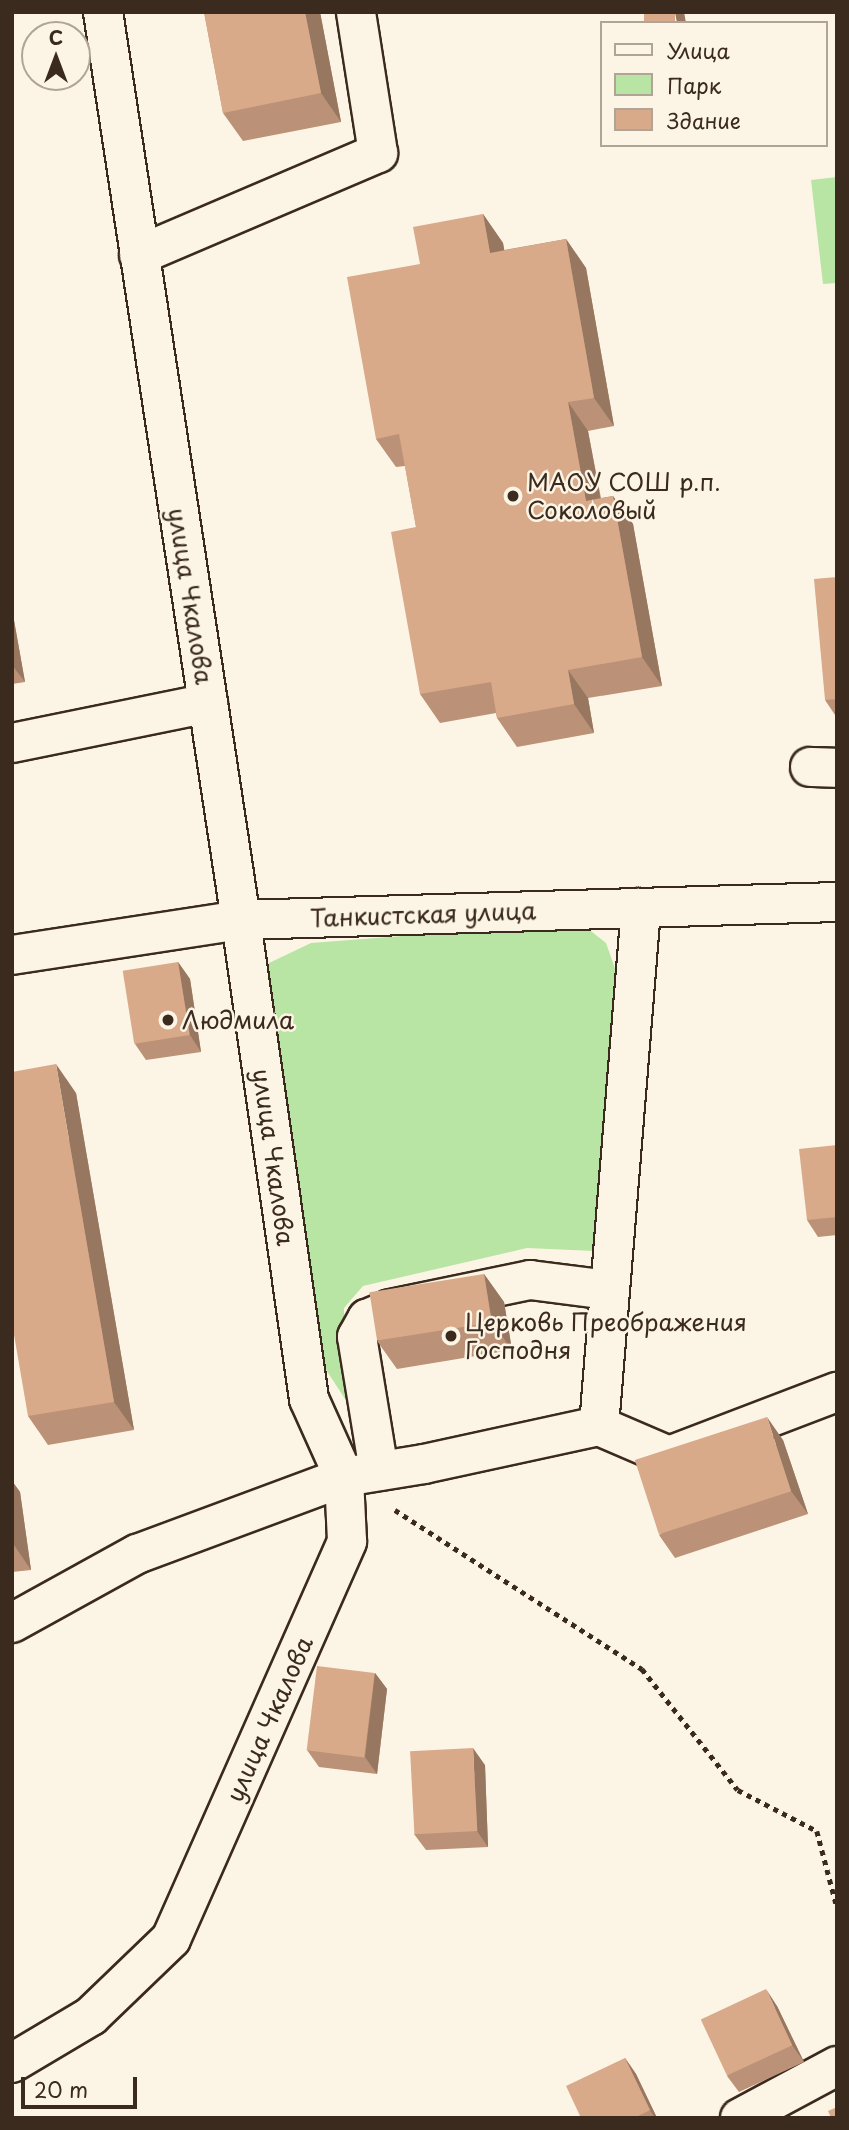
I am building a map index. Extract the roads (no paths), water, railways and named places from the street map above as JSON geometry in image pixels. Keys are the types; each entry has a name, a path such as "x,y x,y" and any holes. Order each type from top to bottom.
{"street":[{"name":"улица Чкалова","path":"12,2063 91,2016 171,1939 347,1542 362,1474 309,1399 241,920 103,12"},
{"path":"139,255 378,153 356,12"},
{"path":"12,743 208,704"},
{"name":"Танкистская улица","path":"12,955 241,920 837,902"},
{"path":"599,1426 641,908"},
{"path":"362,1474 357,1337 367,1319 390,1309 530,1280 609,1290"},
{"path":"12,1623 137,1554 362,1474 599,1426 669,1456 837,1392"},
{"path":"740,2118 837,2067"}],"place":[{"name":"МАОУ СОШ р.п. Соколовый","path":"513,496"},
{"name":"Людмила","path":"168,1020"},
{"name":"Церковь Преображения Господня","path":"451,1336"}]}
